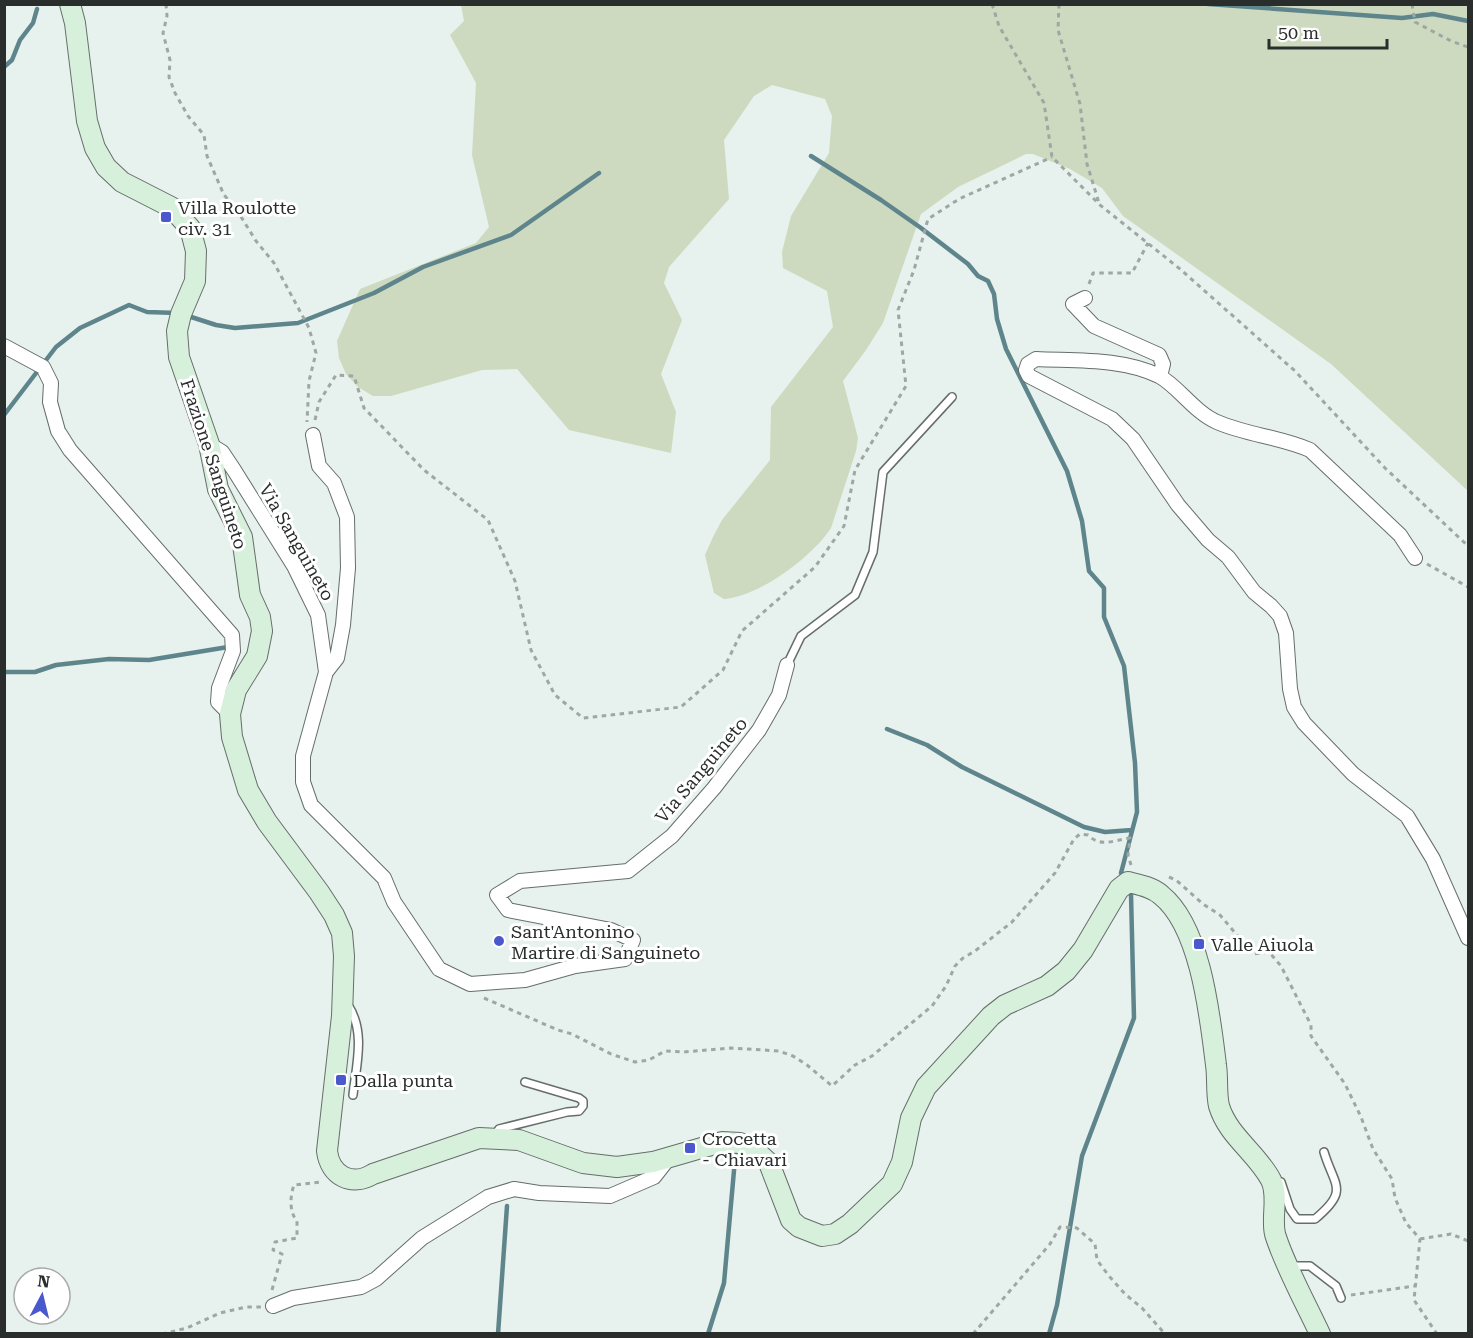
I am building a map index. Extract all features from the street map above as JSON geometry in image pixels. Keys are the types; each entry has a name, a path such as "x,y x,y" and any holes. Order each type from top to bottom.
{"street":[{"name":"Frazione Sanguineto","path":"70,4 75,23 87,121 95,148 106,167 122,182 171,207 190,228 196,251 195,281 181,314 177,332 179,357 209,444 218,489 242,537 250,596 260,617 262,631 257,656 236,690 230,714 232,737 248,790 267,822 319,892 334,915 342,933 343,999 327,1151 328,1161 333,1169 347,1179"},
{"path":"1085,298 1073,304 1094,326 1159,355 1163,364 1160,376"},
{"path":"4,346 43,367 51,383 50,402 58,431 70,450 232,635 233,651 219,687 218,702 230,714"},
{"path":"1415,558 1400,536 1310,450 1214,421 1160,376 1121,364 1036,359 1026,367 1027,374 1032,378 1112,419 1133,439 1178,505 1208,540 1228,557 1254,592 1276,611 1286,633 1290,689 1294,707 1304,723 1353,774 1407,816 1433,859 1468,938"},
{"name":"Via Sanguineto","path":"310,429 319,466 334,483 347,517 348,568 337,658 326,672 303,756 303,782 311,805 384,878 394,902 439,969 470,984 525,980 575,966 625,959 633,940 611,930 508,910 497,895 520,881 627,871 672,836 714,788 759,730 778,695 787,665"},
{"name":"Via Sanguineto","path":"209,444 222,452 294,566 318,615 326,672"},
{"path":"347,1179 365,1179 468,1142 493,1137 519,1140 583,1163 617,1167 669,1158 722,1142 740,1143 757,1152 769,1163 791,1220 799,1227 822,1236 835,1234 850,1224 892,1184 902,1162 910,1118 926,1087 991,1016 1005,1005 1047,986 1066,971 1083,950 1119,890 1128,882 1145,886 1161,895 1173,907 1191,938 1200,967 1217,1067 1219,1105 1231,1132 1267,1166 1272,1182 1274,1203 1272,1223 1277,1241 1320,1334"},
{"path":"271,1303 361,1287 376,1279 422,1239 488,1197 514,1189 539,1193 610,1196 654,1177 669,1158"}],"lane":[{"path":"787,665 801,636 855,595 873,552 883,472 952,397"},
{"path":"343,999 350,1007 359,1035 353,1095"},
{"path":"493,1137 499,1130 579,1111 583,1106 583,1101 579,1098 525,1082"},
{"path":"1280,1179 1290,1209 1297,1219 1315,1219 1332,1203 1337,1190 1335,1176 1327,1164 1324,1152"},
{"path":"1289,1266 1310,1266 1336,1286 1341,1297"}],"path":[{"path":"166,4 163,33 170,60 168,67 172,86 188,116 204,135 207,156 224,195 235,207 256,242 274,263 309,328 316,353 309,381 310,429"},
{"path":"992,4 999,26 1044,103 1052,157 1100,205 1148,243 1294,371 1385,468 1468,546"},
{"path":"1059,4 1058,30 1080,104 1087,164 1100,205"},
{"path":"1412,4 1415,22 1450,41 1468,47"},
{"path":"310,429 319,402 336,375 354,376 364,408 424,470 488,520 515,581 531,650 555,695 583,718 681,707 723,670 742,631 815,567 844,526 855,470 906,386 898,310 914,270 928,219 959,199 1052,157"},
{"path":"1085,298 1093,273 1132,273 1148,243"},
{"path":"1415,558 1468,587"},
{"path":"162,1334 177,1332 219,1313 271,1303 282,1254 273,1250 275,1242 297,1238 297,1221 292,1215 294,1185 347,1179"},
{"path":"973,1334 1050,1244 1060,1227 1077,1228 1095,1244 1097,1260 1109,1276 1165,1334"},
{"path":"1437,1334 1414,1300 1420,1239 1451,1234 1468,1241"},
{"path":"1341,1297 1415,1286"}],"green space":[{"path":"461,5 1468,5 1468,491 1331,364 1123,216 1102,188 1070,169 1033,154 1026,154 958,187 921,214 883,323 843,381 858,438 856,451 831,528 811,551 769,583 753,591 724,599 714,593 705,555 722,520 770,460 771,407 833,327 827,291 783,268 782,252 791,216 829,153 832,116 825,99 772,85 754,96 724,140 729,199 669,267 664,283 682,320 661,374 676,412 671,453 569,430 517,369 482,370 391,396 373,396 358,387 346,374 339,358 337,341 360,289 476,243 489,227 472,155 476,83 450,35 464,21"}],"waterway":[{"path":"1208,4 1402,18 1433,14 1468,21"},
{"path":"4,67 12,60 20,40 33,23 37,9"},
{"path":"811,156 921,228 968,264 978,276 988,281 994,294 997,319 1006,349 1067,471 1082,521 1089,571 1104,588 1104,617 1124,666 1135,763 1137,812 1121,873"},
{"path":"185,315 216,325 235,328 298,323 374,293 423,267 511,235 599,173"},
{"path":"4,415 56,347 80,328 129,305 147,312 177,313"},
{"path":"4,672 35,672 56,665 109,659 149,660 228,647"},
{"path":"887,729 927,745 962,767 1084,827 1105,832 1132,830"},
{"path":"1049,1334 1057,1305 1082,1156 1134,1018 1131,894"},
{"path":"708,1334 724,1283 736,1148"},
{"path":"498,1334 507,1206"}],"place":[{"name":"Villa Roulotte civ. 31","path":"166,217"},
{"name":"Sant'Antonino Martire di Sanguineto","path":"499,941"},
{"name":"Valle Aiuola","path":"1199,944"},
{"name":"Dalla punta","path":"341,1080"},
{"name":"Crocetta - Chiavari","path":"690,1148"}]}
